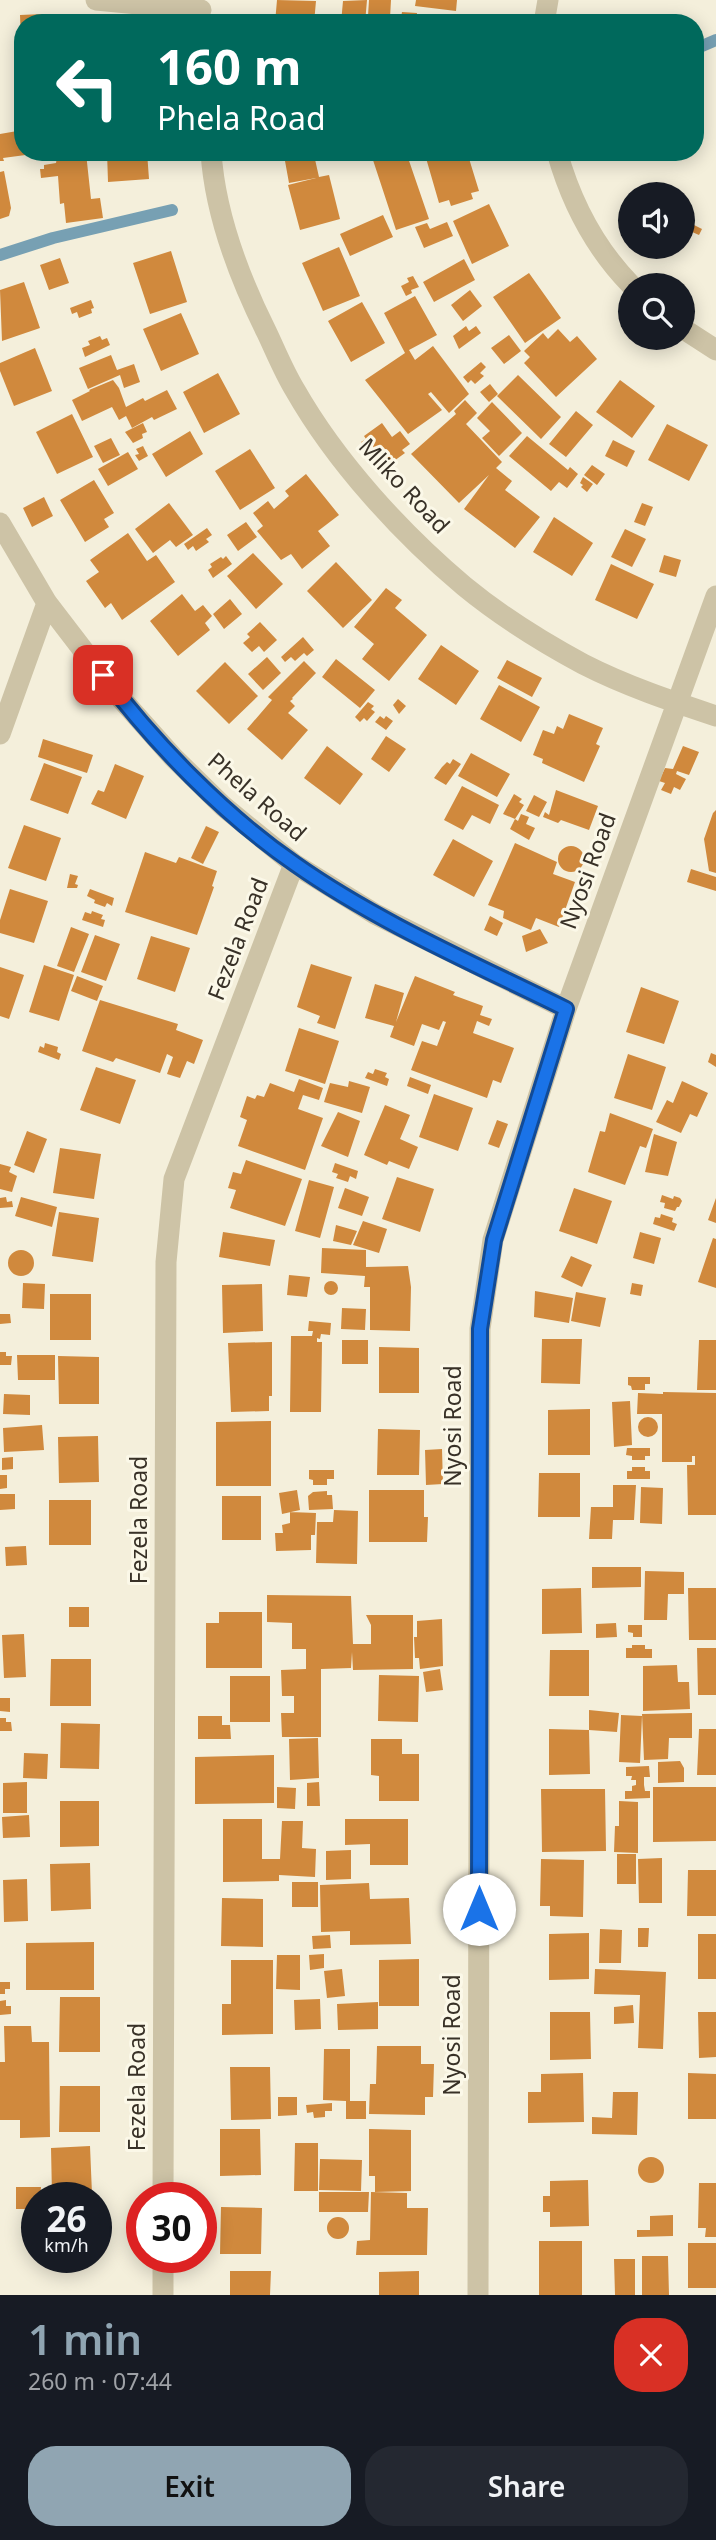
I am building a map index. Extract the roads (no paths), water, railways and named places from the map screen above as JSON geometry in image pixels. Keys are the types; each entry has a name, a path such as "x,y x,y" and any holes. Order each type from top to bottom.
{"street":[{"path":"96,0 202,11"},
{"name":"Mliko Road","path":"211,161 227,238 252,302 295,390 339,456 397,522 464,586 583,663 621,682 716,716"},
{"path":"559,161 565,182 581,216 603,252 621,273"},
{"path":"695,337 716,351"},
{"name":"Phela Road","path":"0,523 47,603 116,693 173,757 223,806 294,864 375,914 566,1009"},
{"name":"Nyosi Road","path":"478,2295 480,1329 494,1240 566,1009 716,596"},
{"path":"0,734 47,603"},
{"name":"Fezela Road","path":"163,2182 166,1262 169,1226 174,1179 294,864"},
{"path":"163,2273 163,2295"}],"waterway":[{"path":"704,45 716,40"},
{"path":"0,255 53,238 172,210"}]}
